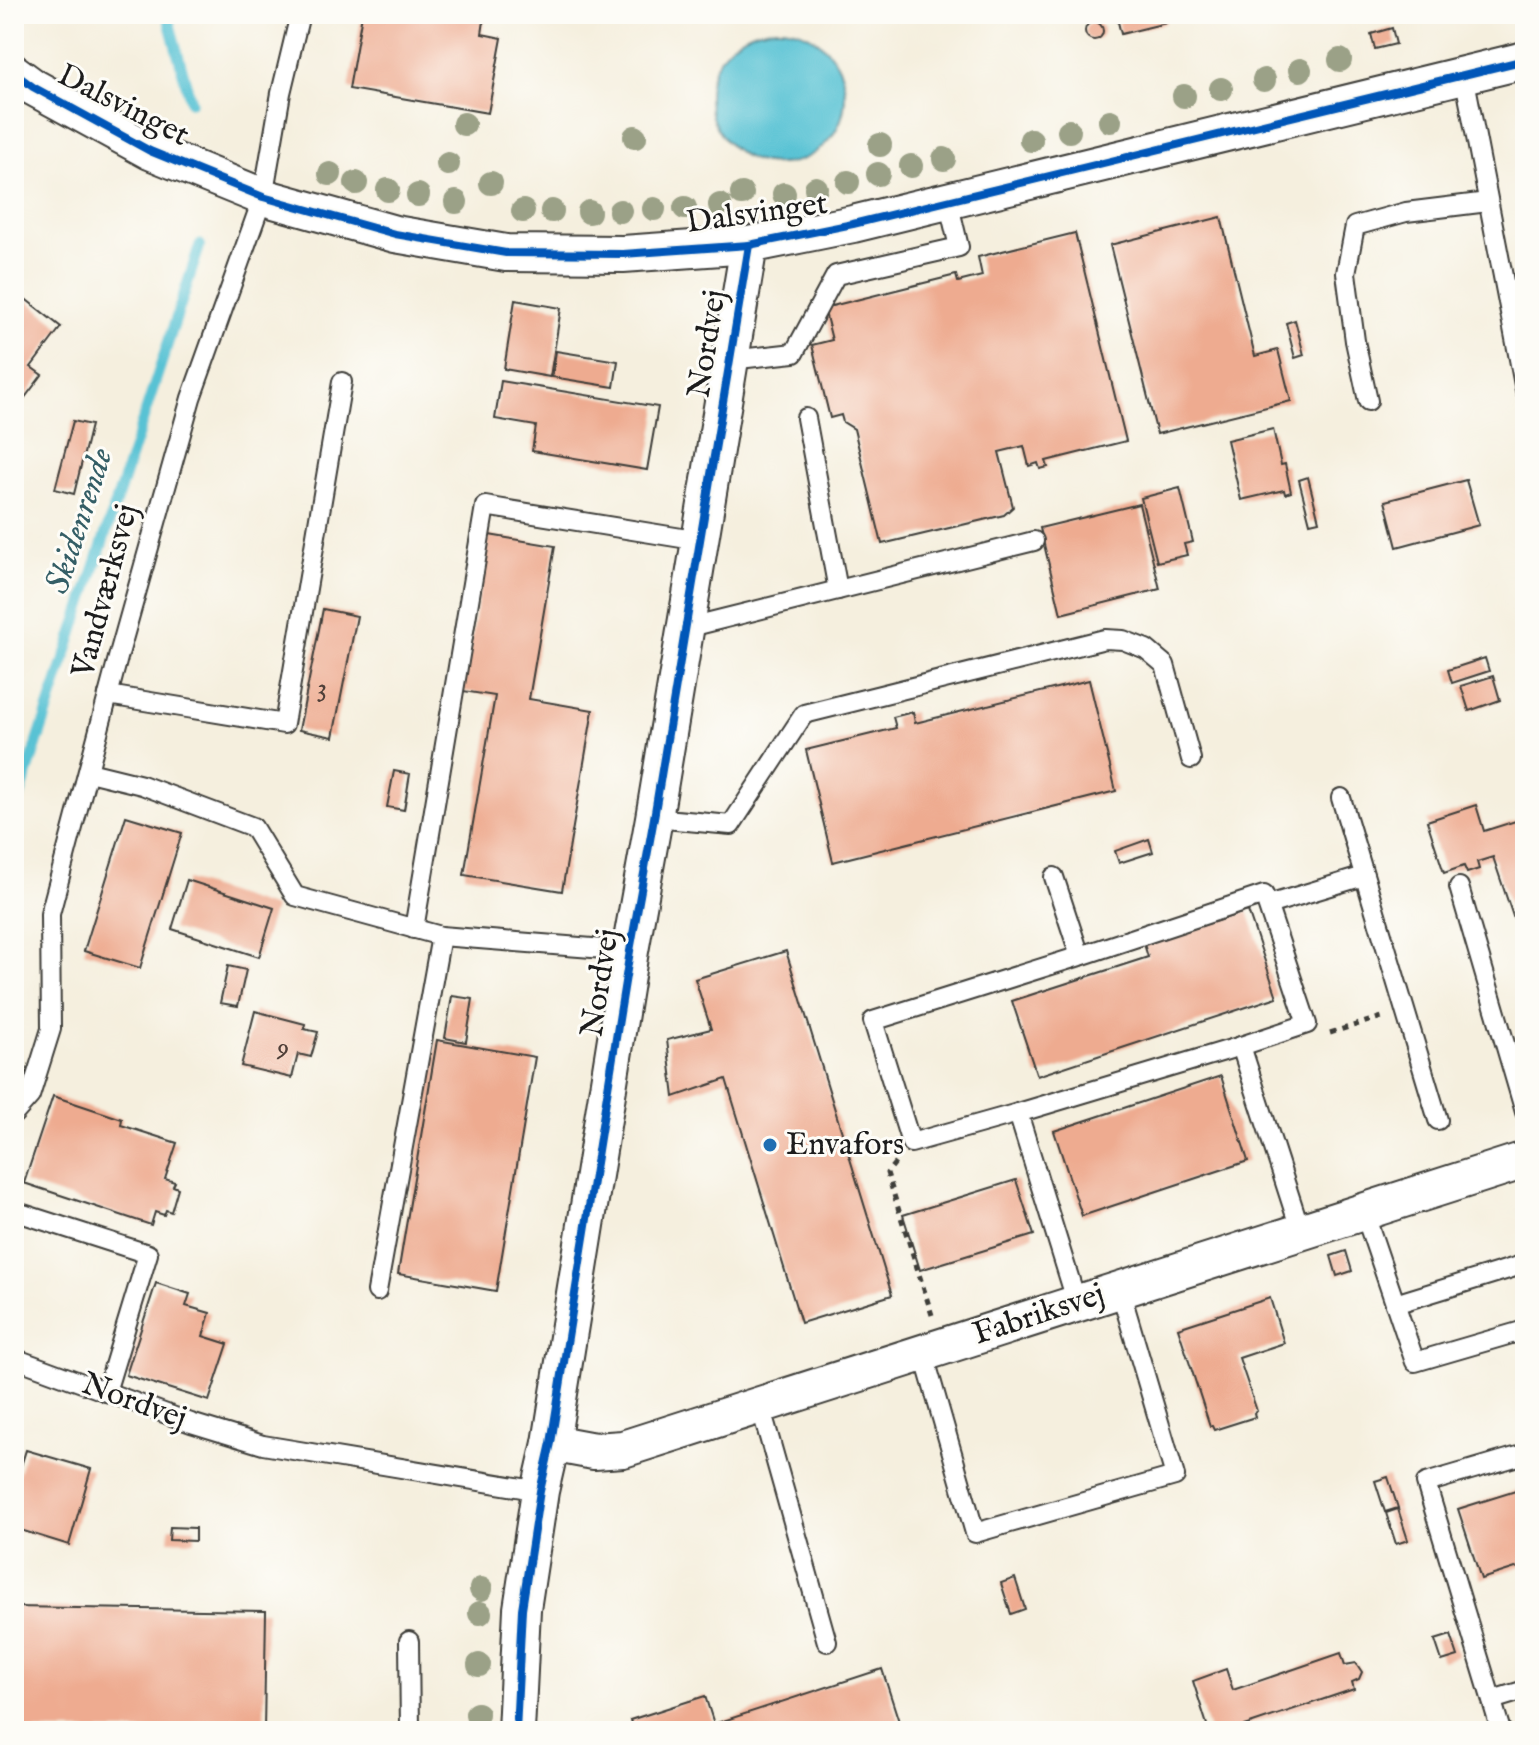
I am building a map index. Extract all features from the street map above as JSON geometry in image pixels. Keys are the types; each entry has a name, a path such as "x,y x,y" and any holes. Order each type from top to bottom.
{"street":[{"name":"Dalsvinget","path":"14,73 33,87 150,151 263,197 395,234 506,253 623,254 749,245 853,224 1525,60"},
{"name":"Nordvej","path":"516,1731 522,1609 540,1491 551,1443 749,245"},
{"name":"Fabriksvej","path":"551,1443 594,1451 623,1449 1525,1160"}],"lane":[{"name":"Vandværksvej","path":"14,1114 30,1096 51,1029 50,914 191,398 263,197 281,93 300,14"},
{"path":"1464,75 1488,202 1517,302 1525,390"},
{"path":"730,360 794,353 836,275 959,247 948,201"},
{"path":"1368,401 1355,341 1346,273 1355,226 1406,212 1488,202"},
{"path":"108,695 284,724 342,382"},
{"path":"806,418 838,590"},
{"path":"414,929 485,506 700,541"},
{"path":"686,628 1034,541"},
{"path":"654,818 731,825 804,714 1105,639 1123,640 1146,649 1165,665 1191,759"},
{"path":"89,772 142,785 253,827 295,896 441,936 630,951"},
{"path":"1341,798 1438,1120"},
{"path":"1268,905 1364,876"},
{"path":"1054,877 1080,956"},
{"path":"1459,887 1525,1112"},
{"path":"1264,895 1307,1024 911,1143 873,1021 1080,956 1264,895"},
{"path":"377,1291 441,936"},
{"path":"1241,1046 1301,1232"},
{"path":"1018,1113 1077,1303"},
{"path":"14,1211 148,1254 106,1392"},
{"path":"1364,1212 1415,1362 1525,1330"},
{"path":"1395,1304 1525,1264"},
{"path":"933,1349 975,1533 1175,1476 1120,1290"},
{"name":"Nordvej","path":"14,1358 191,1423 263,1445 540,1491"},
{"path":"760,1405 827,1642"},
{"path":"1501,1731 1426,1483 1525,1454"},
{"path":"409,1641 410,1731"},
{"path":"1492,1700 1525,1690"}],"path":[{"path":"1307,1024 1325,1034 1405,1011"},
{"path":"911,1143 887,1173 933,1349"}],"water":[{"path":"777,28 803,33 825,48 840,70 845,96 840,122 825,144 803,159 777,164 751,159 729,144 714,122 709,96 714,70 729,48 751,33"}],"building":[{"path":"362,14 485,14 482,34 502,38 488,113 349,89"},
{"path":"1116,14 1164,14 1166,23 1121,34"},
{"path":"1094,22 1101,24 1101,38 1094,40 1087,38 1085,31 1087,24"},
{"path":"1392,28 1396,44 1375,49 1371,34"},
{"path":"1221,217 1255,356 1278,350 1291,401 1157,434 1110,245"},
{"path":"1075,233 1126,441 1046,461 1048,467 1040,469 1038,463 1029,466 1024,446 999,452 1013,507 1004,515 882,544 854,429 843,422 841,415 830,418 812,345 832,340 824,308 956,275 958,282 982,276 978,257"},
{"path":"14,290 61,327 31,367 42,375 14,412"},
{"path":"515,300 561,308 550,377 504,369"},
{"path":"1295,320 1304,355 1295,358 1286,323"},
{"path":"556,351 618,361 614,387 552,377"},
{"path":"501,381 658,407 647,470 532,451 536,426 495,419"},
{"path":"73,421 91,425 74,494 55,489"},
{"path":"1273,429 1291,492 1285,494 1284,490 1241,500 1227,440"},
{"path":"1308,477 1319,521 1310,523 1299,480"},
{"path":"1466,480 1479,525 1397,547 1385,501"},
{"path":"1180,488 1193,542 1184,544 1187,555 1157,562 1141,498"},
{"path":"1139,504 1160,589 1061,614 1040,528"},
{"path":"489,535 555,546 529,699 593,710 562,891 464,875 495,696 463,691"},
{"path":"323,609 357,616 333,737 299,730"},
{"path":"1485,658 1489,671 1452,683 1448,670"},
{"path":"1493,676 1500,700 1469,711 1461,686"},
{"path":"1089,680 1116,791 833,862 806,750 896,728 893,717 913,712 915,723"},
{"path":"394,771 410,774 404,810 387,807"},
{"path":"1476,805 1484,831 1525,818 1525,952 1493,857 1477,862 1479,869 1467,873 1464,866 1444,873 1427,821"},
{"path":"126,816 182,833 140,968 84,951"},
{"path":"1149,839 1153,852 1119,863 1115,851"},
{"path":"187,880 274,908 259,957 172,929"},
{"path":"1248,911 1277,997 1037,1076 1012,1001 1148,957 1144,944"},
{"path":"786,951 892,1295 801,1323 726,1079 674,1097 667,1040 711,1029 695,979"},
{"path":"228,966 246,970 238,1006 220,1003"},
{"path":"452,996 473,999 466,1042 445,1038"},
{"path":"255,1011 305,1024 304,1029 318,1032 311,1057 298,1054 292,1078 241,1066"},
{"path":"437,1040 535,1057 496,1291 398,1274"},
{"path":"1221,1076 1248,1161 1082,1216 1054,1131"},
{"path":"53,1096 122,1119 121,1125 177,1143 165,1179 175,1182 173,1186 178,1188 171,1212 166,1210 164,1215 155,1212 151,1225 24,1183"},
{"path":"1016,1180 1034,1235 920,1270 903,1215"},
{"path":"1346,1251 1352,1271 1337,1276 1331,1256"},
{"path":"156,1283 190,1294 186,1306 210,1313 203,1336 228,1344 209,1401 126,1375"},
{"path":"1270,1298 1284,1343 1239,1358 1257,1411 1255,1417 1214,1430 1210,1426 1178,1328"},
{"path":"26,1450 91,1469 69,1545 14,1528 14,1488"},
{"path":"1388,1477 1398,1508 1385,1512 1375,1481"},
{"path":"1525,1488 1525,1565 1481,1579 1458,1509"},
{"path":"1398,1509 1408,1540 1396,1544 1386,1513"},
{"path":"170,1527 195,1528 195,1541 169,1540"},
{"path":"1015,1578 1025,1609 1011,1614 1001,1583"},
{"path":"14,1607 266,1611 264,1731 14,1731"},
{"path":"1451,1635 1458,1656 1442,1661 1435,1640"},
{"path":"1341,1653 1345,1665 1356,1663 1362,1672 1359,1679 1352,1682 1354,1689 1244,1726 1245,1731 1209,1731 1193,1681 1226,1669 1233,1690"},
{"path":"882,1669 902,1731 634,1731 630,1720 705,1696 714,1724"}],"waterway":[{"name":"Skidenrende","path":"167,14 191,102"},
{"name":"Skidenrende","path":"14,814 200,245"}],"cycle path":[{"path":"14,73 33,87 150,151 263,197 395,234 506,253 623,254 749,245 853,224 1525,60"},
{"path":"516,1731 522,1609 540,1491 551,1443 749,245"}],"place":[{"name":"Envafors","path":"770,1145"}]}
